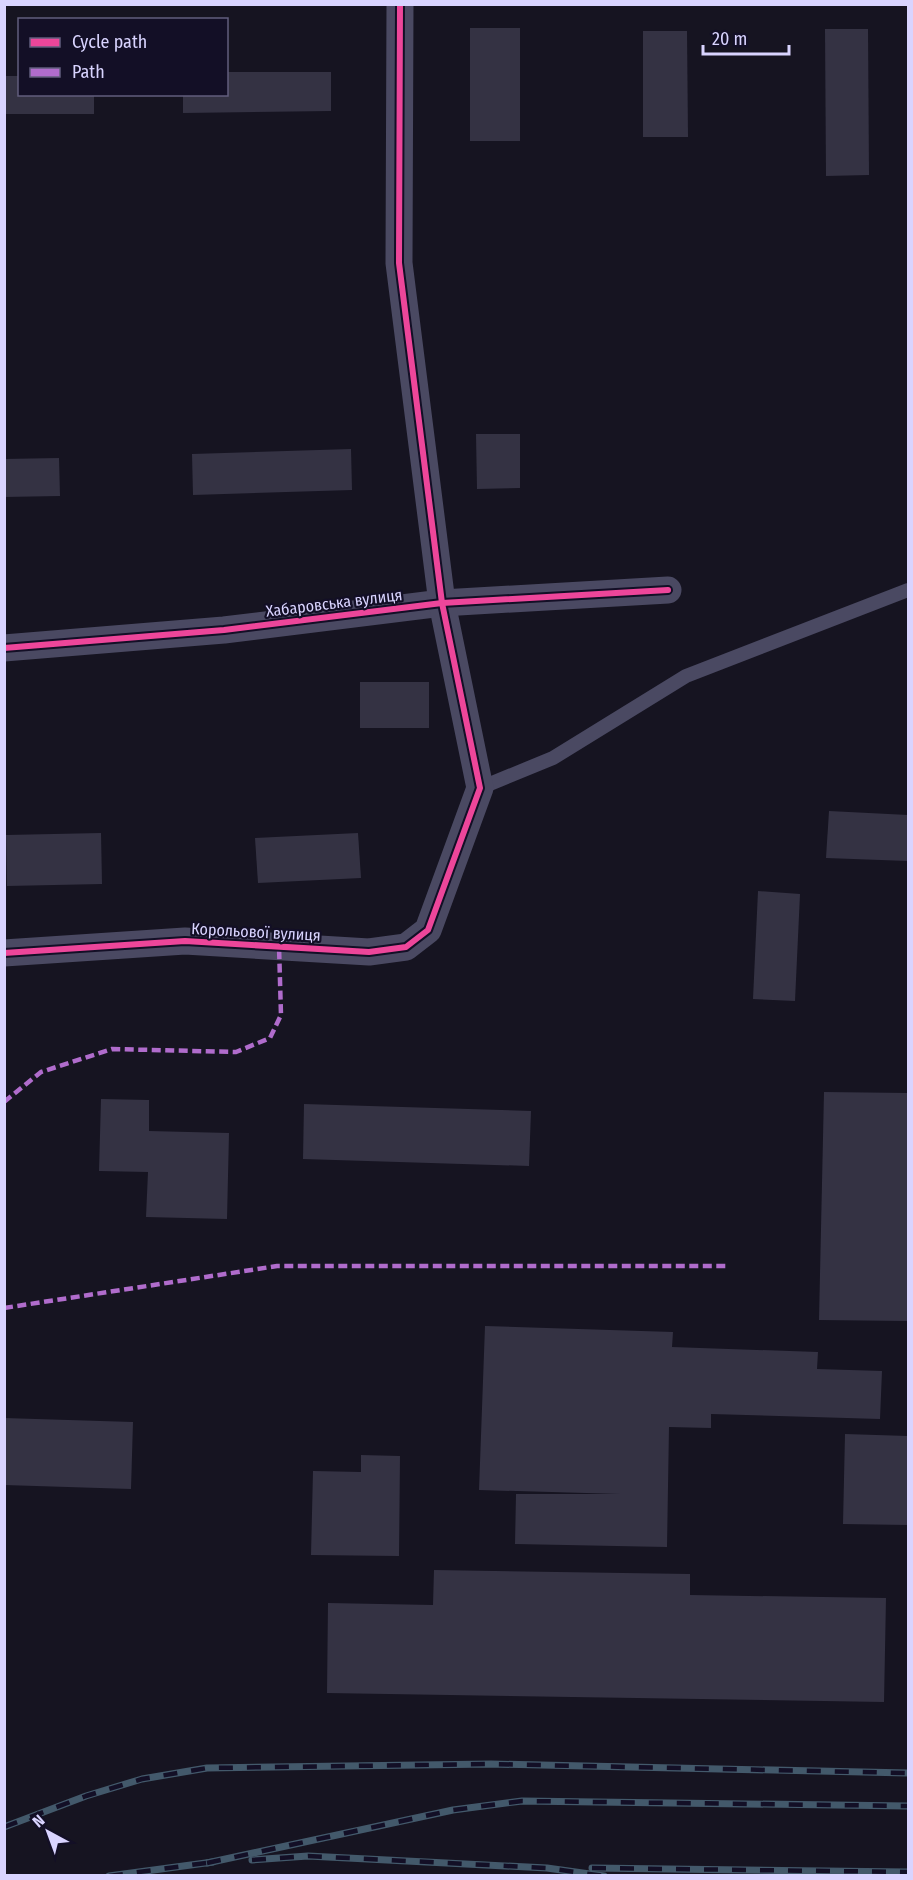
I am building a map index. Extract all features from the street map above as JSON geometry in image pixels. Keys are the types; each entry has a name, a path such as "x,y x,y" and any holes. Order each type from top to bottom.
{"street":[{"path":"400,4 399,263 442,603 480,788"},
{"name":"Хабаровська вулиця","path":"4,648 224,630 442,603 668,590"},
{"name":"Корольової вулиця","path":"4,953 185,941 369,952 406,947 428,930 480,788"}],"lane":[{"path":"480,788 553,758 686,676 909,590"}],"building":[{"path":"470,28 520,28 520,141 470,141"},
{"path":"825,29 868,29 869,175 826,176"},
{"path":"643,31 687,31 688,137 643,137"},
{"path":"228,72 331,72 331,111 183,113 183,96 228,96"},
{"path":"4,76 18,76 18,96 94,96 94,114 4,114"},
{"path":"476,434 520,434 520,488 477,489"},
{"path":"351,449 352,490 193,495 192,454"},
{"path":"59,458 60,496 4,497 4,459"},
{"path":"360,682 429,682 429,728 360,728"},
{"path":"829,811 908,815 908,861 826,858"},
{"path":"101,833 102,884 7,886 6,835"},
{"path":"358,833 361,878 258,883 255,838"},
{"path":"758,891 800,894 795,1001 753,999"},
{"path":"824,1092 908,1093 908,1321 819,1320"},
{"path":"101,1099 149,1100 149,1131 229,1133 227,1219 146,1217 148,1172 99,1171"},
{"path":"304,1104 531,1111 529,1166 303,1159"},
{"path":"485,1326 673,1332 672,1347 818,1352 817,1369 882,1371 880,1419 711,1414 711,1428 669,1427 667,1547 515,1544 516,1494 620,1494 479,1490"},
{"path":"4,1418 133,1422 131,1489 4,1485"},
{"path":"845,1434 908,1436 908,1525 843,1524"},
{"path":"361,1455 400,1456 399,1556 311,1555 313,1471 361,1472"},
{"path":"434,1570 690,1574 690,1595 886,1598 884,1702 327,1693 328,1603 433,1605"}],"railway":[{"path":"4,1827 86,1796 142,1779 207,1768 491,1764 908,1773"},
{"path":"207,1863 453,1810 522,1801 908,1806"},
{"path":"252,1860 308,1856 547,1868 604,1876"},
{"path":"109,1876 213,1862"},
{"path":"592,1868 908,1872"}],"marked path":[{"path":"4,1102 41,1072 112,1049 236,1052 270,1038 281,1015 279,946"},
{"path":"4,1308 277,1266 729,1266"}],"cycle path":[{"path":"4,953 185,941 369,952 406,947 428,930 480,788 442,603 399,263 400,4"},
{"path":"4,648 224,630 442,603 668,590"}]}
